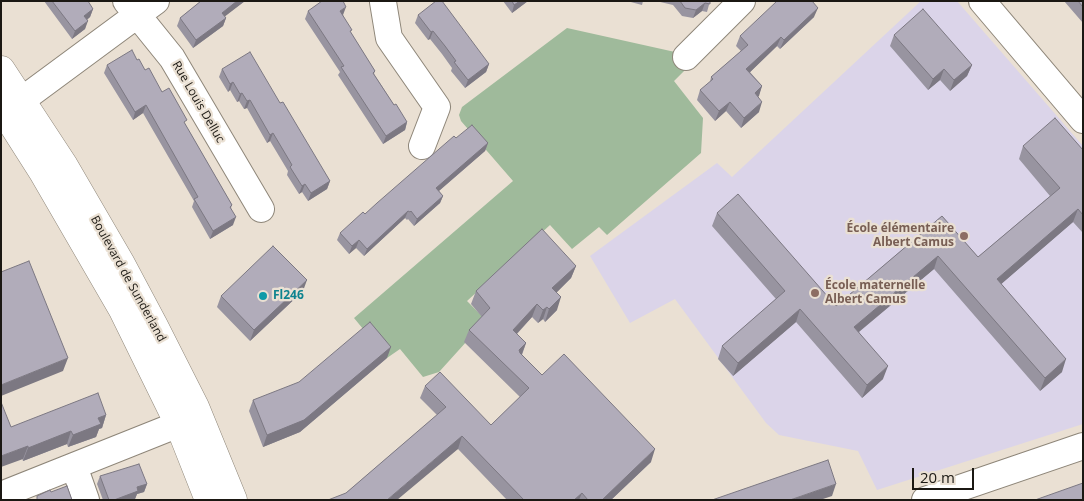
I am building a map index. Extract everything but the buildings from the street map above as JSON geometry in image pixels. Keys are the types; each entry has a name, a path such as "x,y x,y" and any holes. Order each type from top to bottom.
{"main road":[{"name":"Boulevard de Sunderland","path":"1,70 11,103 43,172 123,310 179,424 209,500"},
{"name":"Boulevard de Sunderland","path":"11,103 64,166 112,248 154,326 194,408 233,500"}],"street":[{"path":"686,57 742,1"},
{"path":"982,1 1083,120"},
{"path":"384,2 389,38 436,107 422,146"},
{"path":"11,103 140,6"},
{"name":"Rue Louis Delluc","path":"140,6 261,209"},
{"path":"1,495 179,424"},
{"path":"925,500 1083,446"},
{"path":"74,466 86,500"}],"shaded area":[{"path":"921,1 957,1 1083,146 1083,424 877,490 858,451 779,435 766,423 675,299 630,323 590,256 717,163 732,177"}],"green space":[{"path":"567,28 675,52 687,68 674,81 703,118 701,153 607,235 599,227 572,249 550,225 467,301 486,320 439,372 423,377 400,349 387,358 354,318 513,181 461,121 459,115 462,107"}],"place":[{"name":"École élémentaire Albert Camus","path":"964,236"},
{"name":"École maternelle Albert Camus","path":"815,293"},
{"name":"Fl246","path":"263,296"}]}
